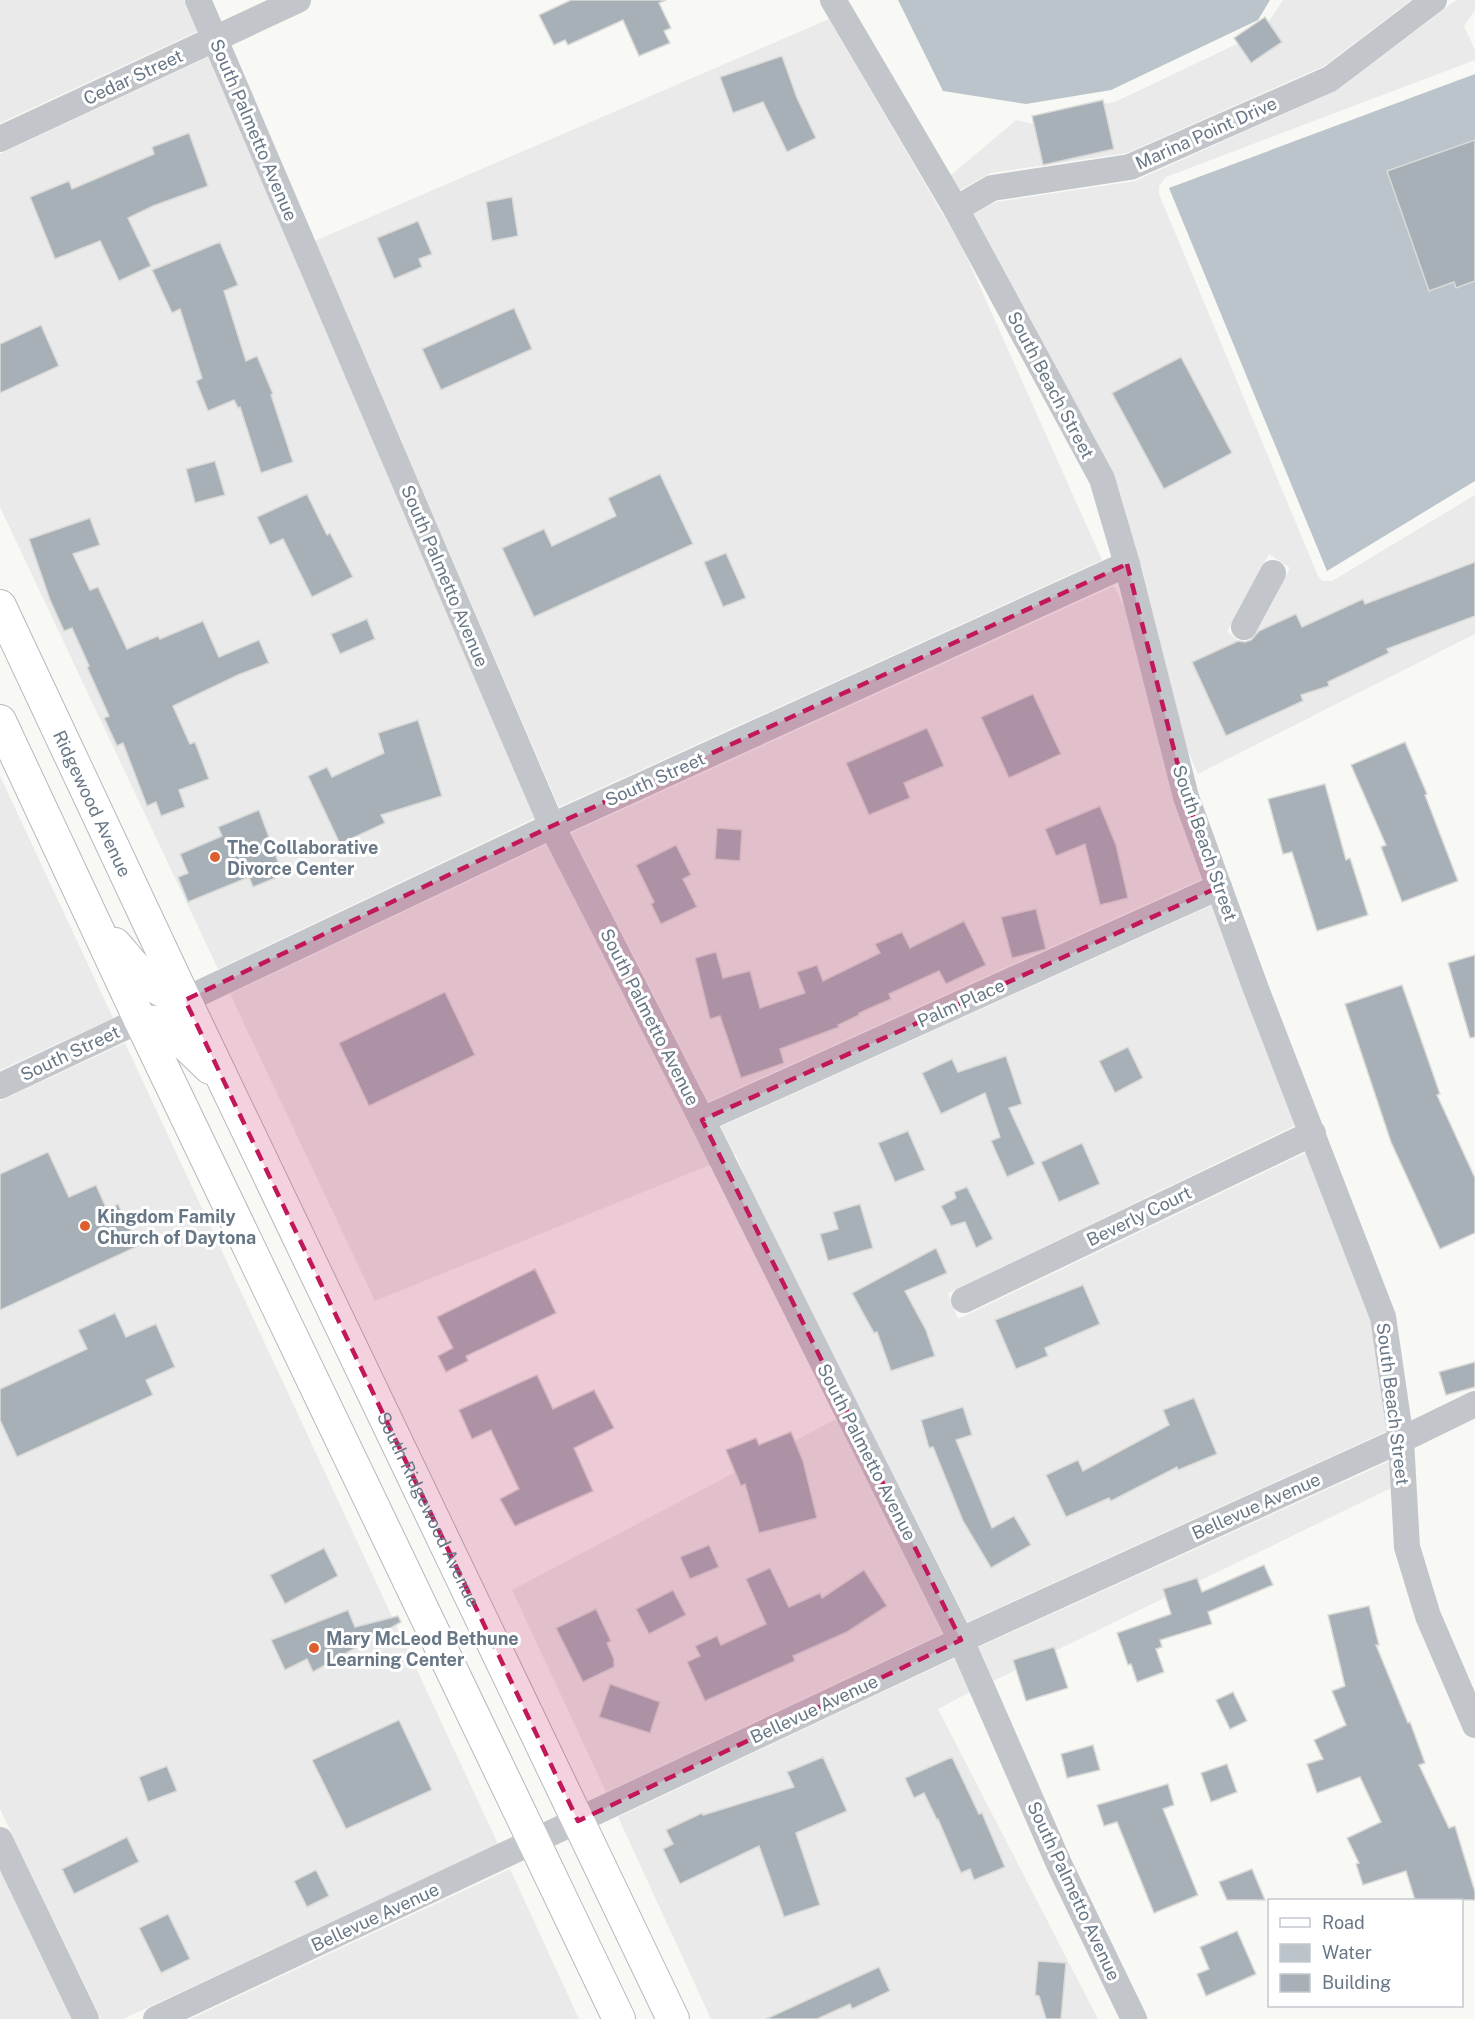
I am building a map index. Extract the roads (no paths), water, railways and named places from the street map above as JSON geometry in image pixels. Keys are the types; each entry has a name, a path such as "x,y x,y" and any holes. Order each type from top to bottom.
{"main road":[{"name":"Ridgewood Avenue","path":"0,606 185,1000"},
{"path":"0,721 140,1020 619,2019"},
{"path":"94,921 154,987 170,997 185,1000"},
{"name":"South Ridgewood Avenue","path":"185,1000 673,2019"},
{"path":"140,1020 156,1022 169,1029 225,1083"}],"street":[{"name":"South Palmetto Avenue","path":"198,0 552,826 962,1640 1059,1864 1134,2019"},
{"name":"Cedar Street","path":"0,139 298,0"},
{"name":"South Beach Street","path":"833,0 956,208 1102,479 1127,564 1186,797 1256,989 1383,1317 1401,1440 1407,1547 1428,1616 1475,1725"},
{"name":"Marina Point Drive","path":"956,208 992,188 1130,167 1330,79 1434,0"},
{"name":"South Street","path":"185,1000 552,826 1127,564"},
{"path":"1244,627 1273,573"},
{"name":"Palm Place","path":"702,1120 1219,887"},
{"name":"South Street","path":"0,1086 140,1020"},
{"name":"Beverly Court","path":"964,1300 1313,1133"},
{"name":"Bellevue Avenue","path":"156,2019 962,1640 1475,1404"},
{"path":"0,1840 86,2019"}],"water":[{"path":"898,0 1270,0 1258,20 1111,90 1026,104 943,91"},
{"path":"1475,74 1475,481 1327,571 1169,188"}],"place":[{"name":"The Collaborative Divorce Center","path":"215,857"},
{"name":"Kingdom Family Church of Daytona","path":"85,1226"},
{"name":"Mary McLeod Bethune Learning Center","path":"314,1648"}]}
